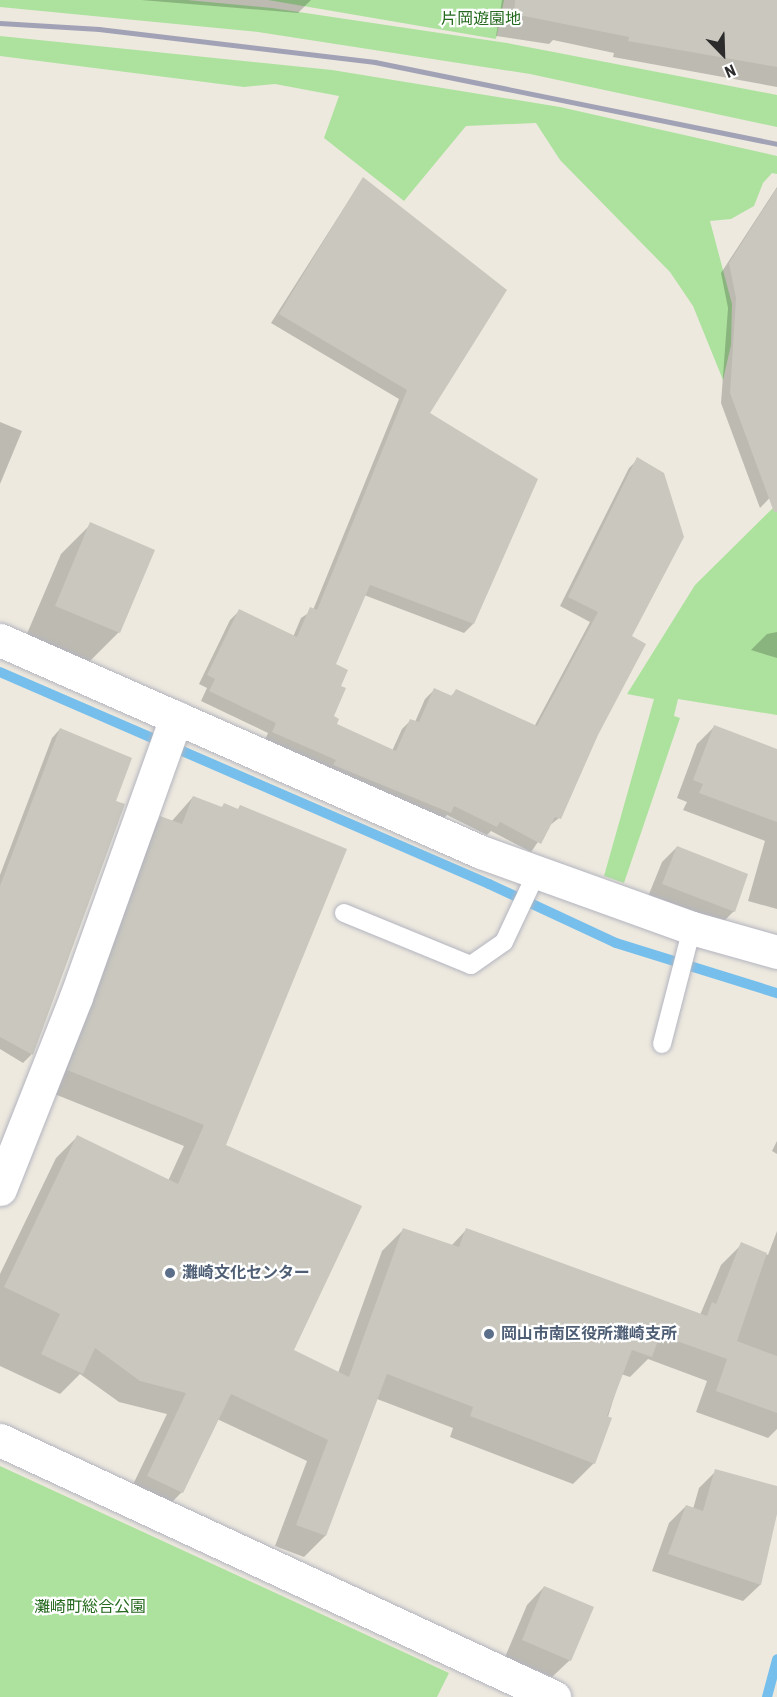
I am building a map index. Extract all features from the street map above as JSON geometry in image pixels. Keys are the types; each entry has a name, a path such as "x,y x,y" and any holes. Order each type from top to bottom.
{"street":[{"path":"0,640 170,735 481,852 529,891 689,941 777,952"},
{"path":"0,1189 76,997 170,735"},
{"path":"0,1440 554,1697"}],"lane":[{"path":"344,913 471,965 504,942 529,891"},
{"path":"662,1044 689,941"}],"green space":[{"path":"0,0 187,0 272,8 507,43 777,95 777,127 530,74 258,32 0,7"},
{"name":"片岡遊園地","path":"268,0 504,0 496,39"},
{"path":"0,36 332,70 560,107 777,156 777,174 772,173 763,183 754,206 731,219 710,221 732,304 731,345 723,380 693,306 670,272 560,160 536,123 466,126 404,201 324,138 339,96 275,84 244,87 0,56"},
{"path":"777,504 777,715 678,699 674,716 680,718 624,883 604,876 654,699 627,694 695,585"},
{"name":"灘崎町総合公園","path":"0,1466 449,1673 437,1697 0,1697"}],"building":[{"path":"515,0 777,0 777,67 628,41 629,37 514,14"},
{"path":"363,177 507,290 430,413 538,479 474,624 370,585 336,664 348,670 341,686 346,688 334,716 339,719 337,724 396,751 410,719 419,722 434,688 452,696 456,689 537,726 598,612 568,597 637,457 664,473 684,537 632,636 646,644 598,735 561,819 555,817 541,844 500,822 497,827 454,806 451,813 333,765 336,760 272,732 276,723 209,691 215,679 207,675 239,609 297,637 310,607 317,610 407,390 279,314"},
{"path":"777,188 777,512 774,512 730,393 736,298 729,263"},
{"path":"90,522 155,550 120,633 55,606"},
{"path":"714,725 777,749 777,822 699,793 703,784 693,780"},
{"path":"60,728 132,758 116,801 125,804 33,1055 0,1037 0,886"},
{"path":"193,796 222,807 224,803 238,809 240,805 347,849 226,1145 362,1206 294,1350 349,1377 403,1228 459,1247 466,1228 707,1316 712,1302 716,1304 741,1242 767,1253 737,1341 777,1356 777,1413 716,1391 727,1359 660,1335 652,1357 632,1350 607,1416 612,1418 595,1464 470,1416 473,1407 387,1374 326,1536 296,1525 328,1440 231,1394 183,1493 147,1476 186,1393 140,1381 95,1348 83,1374 41,1354 60,1314 4,1287 77,1135 178,1184 204,1125 67,1070 160,816 182,824"},
{"path":"677,846 748,874 735,912 662,884"},
{"path":"715,1469 777,1486 777,1514 761,1585 668,1554 686,1505 703,1511"},
{"path":"544,1586 594,1607 571,1661 522,1640"}],"waterway":[{"path":"0,672 489,884 616,943 777,993"},
{"path":"767,1697 777,1659"}],"railway":[{"path":"0,23 99,29 375,62 777,144"}],"place":[{"name":"灘崎文化センター","path":"170,1273"},
{"name":"岡山市南区役所灘崎支所","path":"489,1334"}]}
